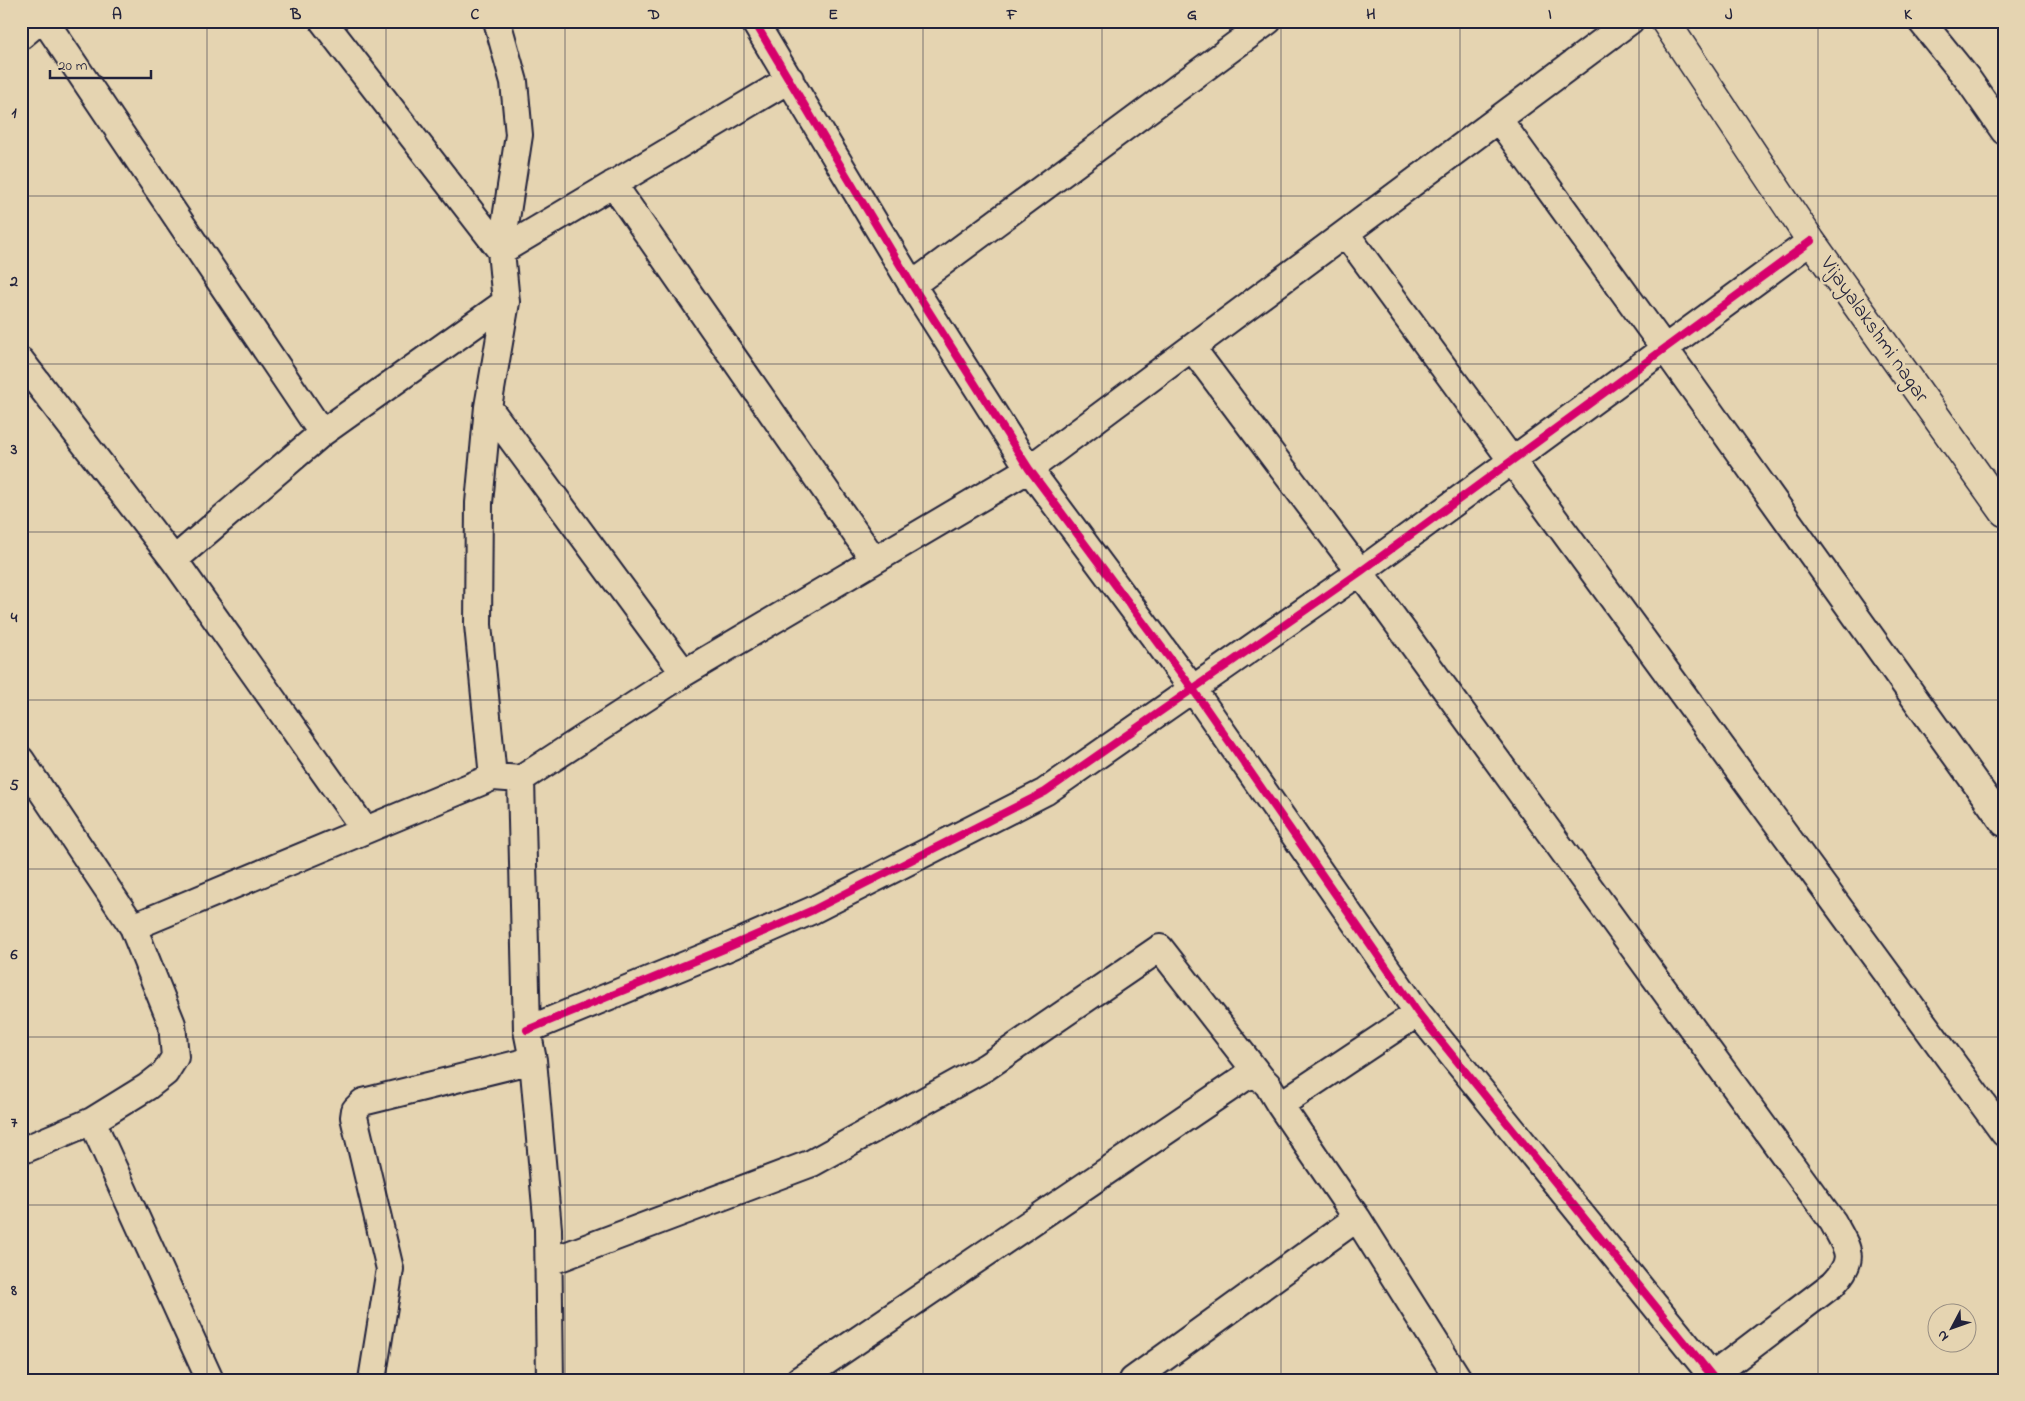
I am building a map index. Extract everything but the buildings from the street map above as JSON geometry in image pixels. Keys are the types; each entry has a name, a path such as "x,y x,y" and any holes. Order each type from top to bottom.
{"street":[{"path":"21,36 39,21"},
{"path":"44,21 322,433"},
{"path":"323,21 501,251"},
{"path":"493,777 478,625 479,504 488,407 506,302 501,251 519,135 514,82 497,21"},
{"path":"754,21 912,285 1030,469 1192,688 1418,1013 1709,1378 1833,1284 1845,1271 1848,1256 1843,1241 1833,1222 1360,572 1192,348"},
{"path":"912,285 1268,21"},
{"path":"133,927 493,777 521,779 684,673 1030,469 1630,21"},
{"name":"Vijayalakshmi nagar","path":"1664,21 1811,241 2004,512"},
{"path":"1921,21 1967,78 2004,130"},
{"path":"501,251 790,79"},
{"path":"1499,120 1665,348 2004,823"},
{"path":"613,184 874,560"},
{"path":"1346,234 2004,1134"},
{"path":"527,1030 795,918 1045,792 1360,572 1811,241"},
{"path":"174,560 322,433 506,302"},
{"path":"21,361 174,560 365,830"},
{"path":"488,407 684,673"},
{"path":"21,760 133,927 172,1024 175,1057 165,1072 146,1088 92,1121 21,1151"},
{"path":"521,779 527,1030 533,1060 548,1229 550,1380"},
{"path":"549,1262 812,1163 986,1066 1160,948 1268,1085 1357,1218 1449,1376"},
{"path":"1280,1105 1418,1013"},
{"path":"372,1380 390,1269 354,1117 355,1110 363,1102 533,1060"},
{"path":"799,1380 1244,1078 1252,1075 1261,1078"},
{"path":"92,1121 210,1380"},
{"path":"1134,1380 1357,1218"}],"cycle path":[{"path":"754,21 912,285 1029,469 1192,688 1418,1013 1712,1376"},
{"path":"527,1030 724,949 813,910 1045,792 1360,572 1811,241"}]}
